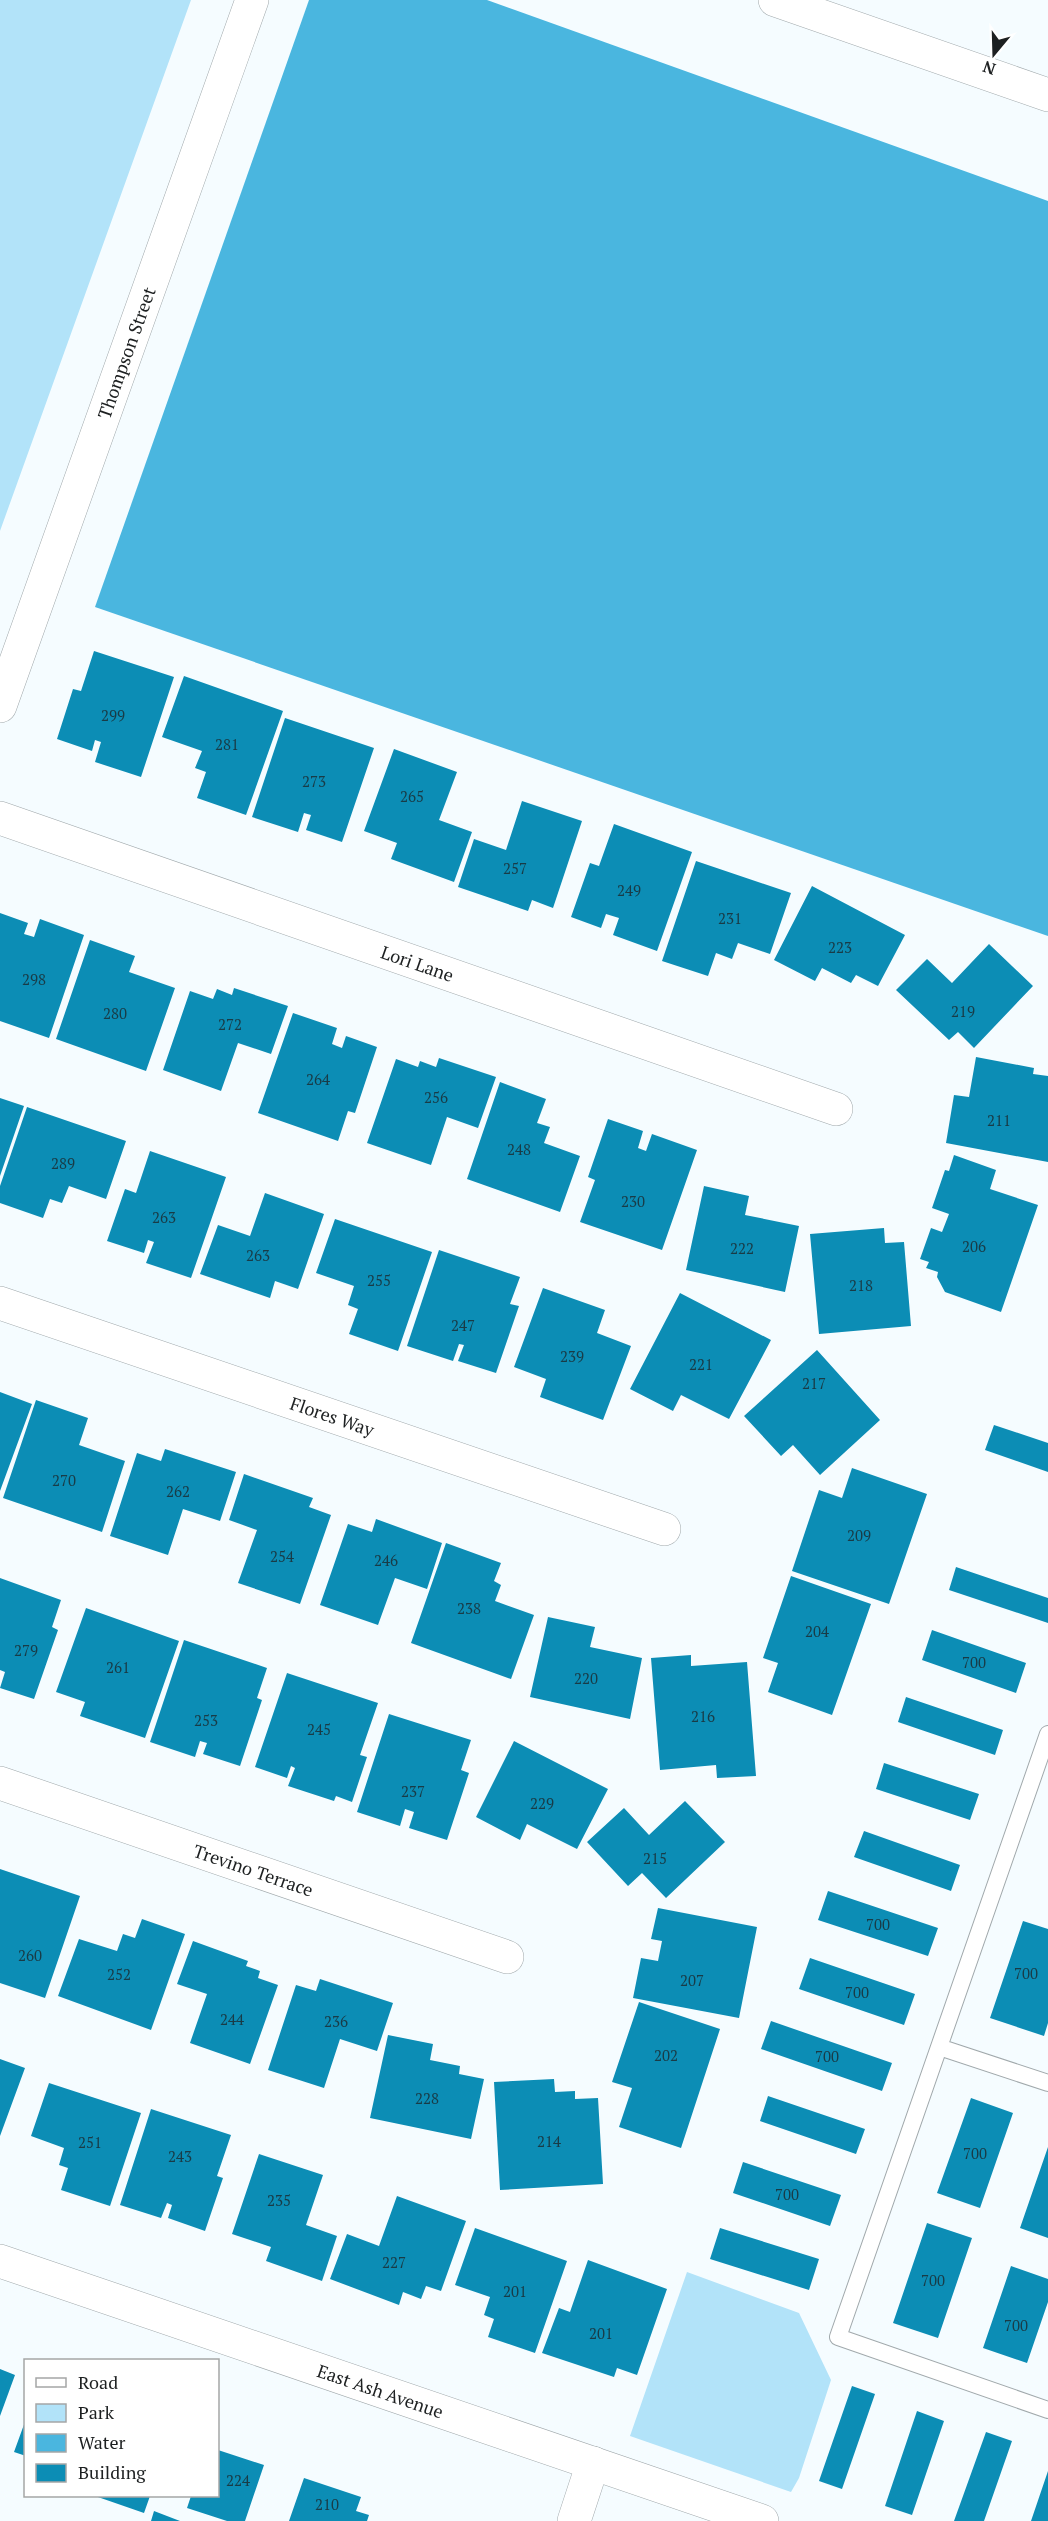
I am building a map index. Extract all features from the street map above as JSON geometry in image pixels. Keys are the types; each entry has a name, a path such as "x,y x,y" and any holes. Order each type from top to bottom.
{"street":[{"name":"Thompson Street","path":"0,706 252,0"},
{"path":"775,0 1048,95"},
{"name":"Lori Lane","path":"0,818 836,1108"},
{"name":"Flores Way","path":"0,1303 664,1529"},
{"name":"Trevino Terrace","path":"0,1783 507,1957"},
{"name":"East Ash Avenue","path":"0,2262 762,2521"},
{"path":"574,2521 593,2463"}],"lane":[{"path":"1048,1734 838,2337 1048,2410"},
{"path":"939,2047 1048,2083"}],"green space":[{"path":"0,0 191,0 0,531"},
{"path":"687,2272 799,2313 831,2380 799,2478 791,2492 630,2436"}],"water":[{"path":"309,0 487,0 1048,201 1048,936 95,607"}],"building":[{"path":"94,651 174,677 141,777 95,762 101,742 95,740 92,751 57,739 73,689 81,691"},
{"path":"184,676 283,711 246,815 197,798 206,772 195,768 202,751 162,737"},
{"path":"285,718 374,748 342,842 306,830 311,815 304,813 298,832 252,817"},
{"path":"394,749 457,772 439,820 472,832 454,882 391,859 397,843 364,831"},
{"path":"522,801 582,821 553,908 532,900 528,911 458,887 474,839 506,850"},
{"path":"614,824 692,852 657,951 613,935 619,918 606,914 601,928 571,917 590,863 599,866"},
{"path":"696,861 791,893 770,954 738,943 732,959 716,953 708,976 662,961"},
{"path":"812,886 905,935 878,986 856,975 851,983 822,968 815,981 774,960"},
{"path":"0,913 28,923 24,934 34,937 40,919 84,935 49,1038 0,1021"},
{"path":"90,940 135,956 129,972 175,988 146,1071 56,1039"},
{"path":"989,944 1033,986 974,1048 958,1032 949,1040 896,990 927,959 952,983"},
{"path":"234,988 288,1006 271,1054 238,1043 221,1091 163,1070 190,991 213,999 217,989 232,995"},
{"path":"293,1013 337,1028 332,1044 342,1048 346,1036 377,1047 355,1113 348,1111 338,1141 258,1113"},
{"path":"976,1057 1034,1068 1033,1074 1048,1076 1048,1162 946,1143 954,1095 969,1097"},
{"path":"439,1058 496,1077 478,1128 447,1117 431,1165 367,1143 396,1059 418,1067 420,1061 436,1067"},
{"path":"500,1082 546,1099 537,1123 550,1127 544,1143 580,1156 560,1212 467,1179"},
{"path":"0,1098 24,1106 0,1176"},
{"path":"27,1107 126,1141 106,1199 69,1186 62,1203 50,1199 43,1218 0,1203 0,1186"},
{"path":"608,1119 643,1131 638,1148 646,1151 652,1134 697,1150 662,1250 580,1222 595,1180 588,1177"},
{"path":"150,1151 226,1177 191,1278 146,1263 154,1242 148,1240 144,1253 107,1241 125,1189 136,1193"},
{"path":"954,1155 996,1170 990,1189 1038,1205 1001,1312 945,1292 937,1277 938,1272 926,1268 929,1262 920,1259 931,1228 942,1232 949,1214 932,1208 945,1170 949,1171"},
{"path":"704,1186 749,1196 745,1215 799,1226 785,1292 686,1270"},
{"path":"265,1193 324,1214 298,1289 275,1281 270,1298 200,1274 218,1225 250,1236"},
{"path":"335,1219 432,1252 398,1351 349,1334 358,1309 348,1305 354,1286 316,1273"},
{"path":"884,1228 885,1243 904,1242 911,1326 819,1334 810,1234"},
{"path":"439,1250 520,1277 510,1304 519,1306 496,1373 458,1361 464,1345 459,1344 453,1361 407,1346"},
{"path":"543,1288 605,1310 597,1333 631,1346 603,1420 540,1397 546,1379 514,1367"},
{"path":"680,1293 771,1340 729,1419 681,1395 673,1411 630,1389"},
{"path":"817,1350 880,1420 820,1475 793,1445 781,1456 744,1416"},
{"path":"0,1392 32,1404 0,1491"},
{"path":"36,1400 88,1418 79,1445 125,1461 102,1532 3,1498"},
{"path":"994,1425 1048,1443 1048,1472 985,1450"},
{"path":"165,1449 236,1472 220,1521 183,1509 168,1555 110,1536 137,1453 161,1461"},
{"path":"852,1468 927,1494 889,1604 792,1571 819,1490 842,1498"},
{"path":"244,1474 313,1498 309,1507 331,1515 300,1604 238,1583 257,1530 229,1520"},
{"path":"376,1519 442,1543 427,1589 395,1578 378,1625 320,1605 348,1524 372,1532"},
{"path":"446,1543 501,1563 494,1581 501,1585 495,1601 534,1615 511,1679 411,1643"},
{"path":"956,1567 1048,1598 1048,1623 949,1590"},
{"path":"791,1576 871,1604 832,1715 768,1692 778,1663 763,1658"},
{"path":"0,1578 61,1600 52,1627 58,1630 34,1699 0,1688 5,1672 0,1670"},
{"path":"86,1608 179,1641 145,1738 80,1716 85,1702 56,1692"},
{"path":"548,1617 595,1627 590,1647 642,1658 630,1719 530,1697"},
{"path":"932,1630 1026,1663 1016,1693 922,1660"},
{"path":"184,1640 267,1668 257,1698 262,1700 240,1766 203,1754 207,1743 200,1741 195,1757 150,1742"},
{"path":"691,1655 691,1666 747,1662 756,1776 717,1778 716,1765 660,1770 651,1658"},
{"path":"287,1673 378,1703 360,1755 367,1757 352,1802 336,1796 334,1801 288,1786 295,1768 291,1766 287,1778 255,1767"},
{"path":"906,1697 1003,1730 995,1755 898,1722"},
{"path":"389,1714 471,1740 461,1770 469,1773 447,1840 409,1828 414,1812 405,1809 400,1826 357,1812"},
{"path":"514,1741 608,1789 577,1849 527,1824 520,1840 476,1817"},
{"path":"884,1763 979,1794 970,1820 876,1789"},
{"path":"685,1801 725,1842 666,1898 642,1873 628,1886 587,1842 624,1808 649,1835"},
{"path":"864,1831 960,1865 951,1891 854,1857"},
{"path":"0,1869 80,1896 45,1998 0,1983"},
{"path":"828,1891 938,1928 928,1956 818,1920"},
{"path":"658,1908 757,1927 739,2018 633,1998 641,1958 658,1961 662,1941 651,1939"},
{"path":"142,1919 185,1934 151,2030 58,1996 79,1939 117,1951 123,1934 135,1938"},
{"path":"1023,1921 1048,1929 1048,2023 1044,2036 990,2018"},
{"path":"193,1941 248,1961 246,1966 260,1971 258,1978 278,1985 250,2064 190,2043 207,1994 177,1984"},
{"path":"810,1958 915,1994 904,2025 799,1989"},
{"path":"320,1979 393,2003 377,2051 340,2039 324,2088 268,2070 296,1985 316,1991"},
{"path":"639,2002 720,2029 681,2148 619,2127 632,2088 612,2082"},
{"path":"771,2021 892,2063 882,2091 761,2049"},
{"path":"388,2035 433,2044 430,2060 460,2066 459,2074 484,2079 471,2139 370,2118"},
{"path":"0,2059 25,2068 0,2136"},
{"path":"554,2079 555,2092 575,2091 575,2099 598,2098 603,2184 500,2190 494,2082"},
{"path":"49,2083 141,2113 110,2206 61,2190 68,2168 59,2165 64,2148 31,2136"},
{"path":"768,2096 865,2129 856,2154 760,2121"},
{"path":"971,2098 1013,2113 980,2208 937,2193"},
{"path":"151,2109 231,2135 217,2176 223,2178 205,2231 168,2218 172,2205 167,2203 161,2218 120,2205"},
{"path":"1048,2147 1048,2238 1020,2228"},
{"path":"259,2154 323,2175 306,2225 337,2236 322,2281 266,2261 271,2247 232,2234"},
{"path":"743,2162 841,2195 830,2226 733,2193"},
{"path":"397,2196 466,2221 441,2291 426,2286 421,2299 403,2292 399,2305 330,2279 347,2234 379,2246"},
{"path":"927,2223 972,2238 938,2338 893,2323"},
{"path":"475,2228 567,2261 535,2353 488,2337 494,2319 484,2315 490,2297 455,2285"},
{"path":"720,2228 819,2259 809,2290 710,2259"},
{"path":"588,2260 667,2289 637,2375 617,2368 614,2377 542,2353 559,2308 570,2312"},
{"path":"1011,2266 1048,2279 1048,2302 1027,2363 983,2348"},
{"path":"0,2369 15,2375 0,2416"},
{"path":"852,2386 875,2394 842,2489 819,2481"},
{"path":"917,2411 944,2421 912,2515 885,2506"},
{"path":"24,2424 24,2455 14,2452"},
{"path":"986,2432 1012,2441 984,2521 954,2521"},
{"path":"219,2450 264,2465 245,2521 227,2521 187,2508 191,2497 219,2497"},
{"path":"1048,2471 1048,2521 1031,2521"},
{"path":"304,2478 361,2497 356,2511 369,2515 367,2521 289,2521"},
{"path":"98,2497 150,2497 144,2513"},
{"path":"154,2511 180,2521 151,2521"}]}
